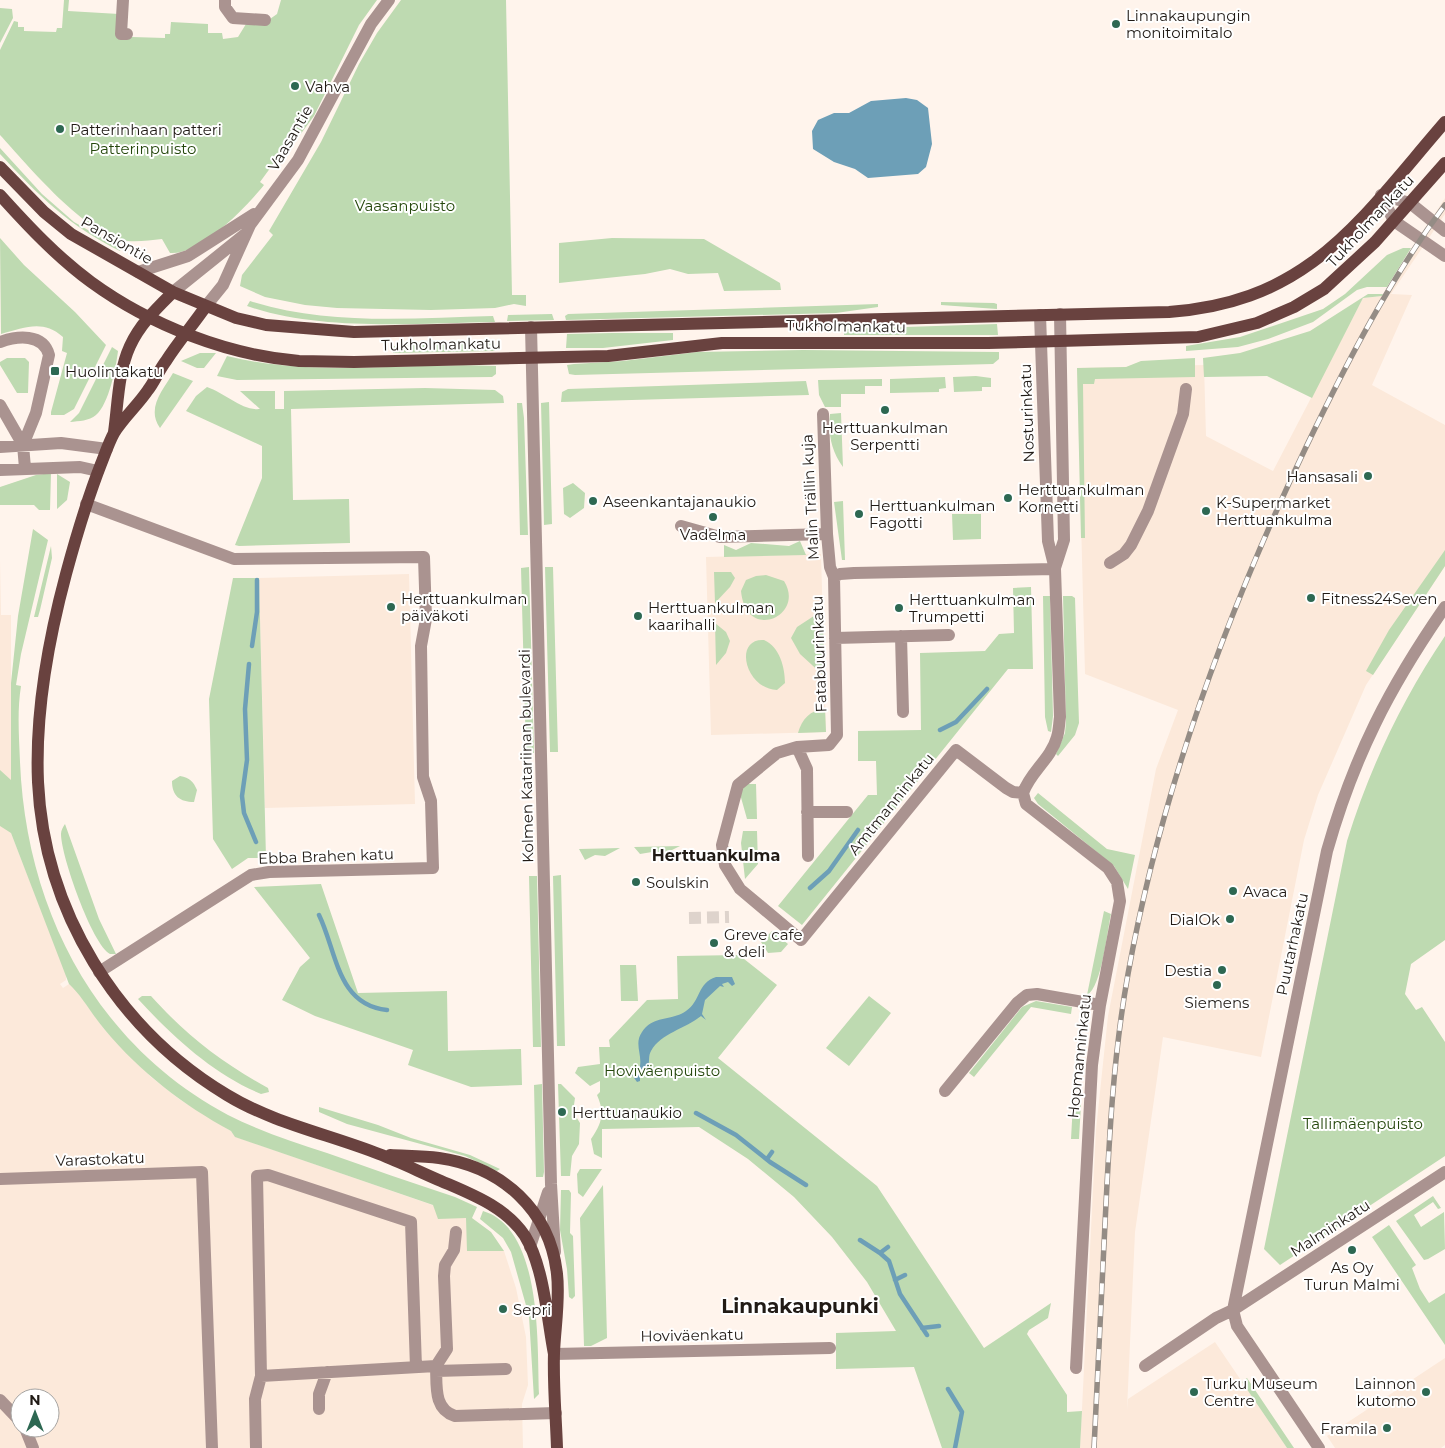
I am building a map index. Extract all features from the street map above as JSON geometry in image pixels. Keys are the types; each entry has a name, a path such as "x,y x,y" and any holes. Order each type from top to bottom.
{"main road":[{"name":"Tukholmankatu","path":"206,306 266,326 354,332 1192,310 1241,300 1280,283 1321,258 1347,234 1445,122"},
{"name":"Tukholmankatu","path":"187,333 249,353 299,361 608,356 722,343 1061,342 1198,337 1257,324 1294,307 1336,281 1375,242 1445,163"},
{"name":"Pansiontie","path":"0,167 44,212 70,234 173,292 206,306"},
{"path":"0,195 36,234 90,282 149,316 187,333"},
{"path":"173,292 149,316 130,345 123,366 114,432 86,504 63,587 47,658 41,701 38,780 42,820 61,897 75,930 99,972 146,1031 184,1066 213,1086 263,1113 379,1154 486,1201 516,1225 530,1247 538,1269 554,1354"},
{"path":"114,432 148,390 166,361 206,306"},
{"path":"379,1154 440,1158 486,1174 510,1188 540,1218 555,1255 558,1296 554,1354 557,1448"}],"street":[{"path":"123,0 121,34 127,34"},
{"path":"225,0 225,7 233,18 265,20"},
{"name":"Vaasantie","path":"206,306 224,285 244,235 298,160 371,24 389,0"},
{"path":"1381,195 1410,203 1445,231"},
{"path":"1381,195 1394,221 1445,256"},
{"name":"Vaasantie","path":"138,272 188,256 259,212"},
{"name":"Vaasantie","path":"173,292 244,235"},
{"name":"Nosturinkatu","path":"1055,570 1064,540 1060,314"},
{"name":"Nosturinkatu","path":"1023,793 1026,784 1052,750 1058,736 1060,717 1055,570 1048,541 1040,315"},
{"name":"Kolmen Katariinan bulevardi","path":"531,327 551,1184 555,1255"},
{"path":"0,342 20,338 37,340 47,349 48,355 36,412 23,445 25,468"},
{"path":"1110,563 1124,554 1131,545 1148,511 1183,414 1186,390"},
{"path":"2,411 23,445"},
{"name":"Malin Trällin kuja","path":"823,414 827,534 830,567 834,576"},
{"path":"0,447 61,443 107,449"},
{"path":"0,470 80,467 98,471"},
{"name":"Ebba Brahen katu","path":"86,504 234,559 424,557 426,619 421,646 423,778 431,801 433,868 269,872 251,875 99,972"},
{"path":"681,526 720,536 827,534"},
{"name":"Fatabuurinkatu","path":"801,940 740,889 726,865 722,845 738,785 777,753 797,747 829,745 837,735 834,576 854,573 1055,570"},
{"name":"Puutarhakatu","path":"1233,1310 1327,851 1343,797 1360,754 1391,691 1445,607"},
{"path":"835,638 949,635"},
{"path":"901,636 903,712"},
{"path":"797,747 807,769 808,856"},
{"name":"Amtmanninkatu","path":"801,940 956,750 1006,788 1013,792 1023,793"},
{"name":"Hopmanninkatu","path":"1023,793 1026,804 1108,868 1117,882 1120,901 1100,1005 1088,1109 1076,1368"},
{"path":"807,812 847,812"},
{"path":"944,1091 1017,1003 1027,995 1037,994 1100,1005"},
{"name":"Varastokatu","path":"0,1179 202,1172 212,1448"},
{"name":"Malminkatu","path":"1145,1366 1216,1318 1233,1310 1445,1172"},
{"path":"256,1448 255,1399 261,1376 257,1176 268,1175 411,1222 416,1368"},
{"name":"Kolmen Katariinan bulevardi","path":"530,1247 551,1184"},
{"path":"456,1232 454,1250 445,1265 447,1349 436,1369 440,1404 448,1414 455,1416 556,1413"},
{"path":"1233,1310 1237,1326 1319,1448"},
{"name":"Hoviväenkatu","path":"554,1354 830,1348"},
{"path":"261,1376 416,1368 506,1369"},
{"path":"319,1409 319,1394 327,1372"},
{"path":"0,1400 10,1410"}],"shaded area":[{"path":"1445,198 1445,214 1391,294 1412,295 1372,385 1445,425 1445,566 1366,685 1318,795 1304,840 1261,1057 1163,1037 1135,1232 1127,1410 1128,1399 1215,1342 1287,1448 1080,1448 1096,1130 1108,1016 1156,769 1178,710 1085,674 1077,368 1204,365 1206,436 1273,471 1363,298 1382,296"},
{"path":"821,554 826,732 711,735 706,557"},
{"path":"0,560 1,615 11,615 11,833 66,974 66,980 60,984 63,988 69,984 76,990 104,1029 151,1077 179,1099 231,1131 236,1137 470,1218 504,1251 516,1288 526,1337 528,1385 522,1404 523,1448 0,1448"},
{"path":"409,574 415,804 265,808 259,578"},
{"name":"Lainnon kutomo","path":"1445,1358 1445,1445 1441,1448 1335,1448 1327,1436"}],"green space":[{"name":"Patterinpuisto","path":"64,0 69,0 68,11 119,14 132,37 165,38 165,34 170,34 171,22 208,24 208,33 222,33 223,39 238,37 246,24 270,19 277,14 281,0 377,0 359,25 314,116 294,143 290,141 260,182 264,185 235,217 209,238 182,252 170,253 162,239 128,241 94,227 58,197 0,135 0,50 14,21 18,22 18,27 24,27 24,31 56,32 57,28 62,28"},
{"name":"Vaasanpuisto","path":"401,0 506,0 512,295 526,295 526,306 514,304 495,308 431,310 337,308 305,305 265,297 240,286 242,275 273,235 269,231 321,142 359,64 377,33"},
{"path":"0,8 12,9 13,18 0,43"},
{"path":"0,148 42,194 74,222 121,249 120,251 85,231 41,196 0,154"},
{"path":"0,238 24,265 75,312 106,345 74,409 64,415 51,415 67,353 62,351 63,337 48,328 33,326 1,334"},
{"path":"612,238 704,239 780,283 781,290 724,291 718,273 688,274 670,269 645,274 559,283 559,243"},
{"path":"1403,248 1411,248 1387,287 1367,287 1357,290 1313,322 1268,339 1238,347 1186,351 1186,346 1240,337 1323,309 1345,294 1387,255"},
{"path":"1368,294 1383,294 1382,296 1363,298 1312,398 1267,376 1204,377 1203,358 1240,353 1310,331"},
{"path":"250,301 280,309 340,317 402,319 493,316 495,322 338,323 306,320 276,314 247,306"},
{"path":"941,302 994,303 997,304 997,309 941,305"},
{"path":"878,304 878,307 836,313 566,320 565,316 568,314"},
{"path":"552,314 554,320 507,321 508,315"},
{"path":"997,324 998,335 844,335 844,329"},
{"path":"673,333 673,340 603,348 566,348 567,334"},
{"path":"495,340 495,351 393,353 393,346 471,343"},
{"path":"112,347 118,351 114,375 105,403 101,410 93,417 70,422 79,413"},
{"path":"803,350 999,352 999,359 993,364 575,375 569,374 567,365 623,361 697,352"},
{"path":"200,353 216,353 204,368 197,368 181,361"},
{"path":"227,356 260,363 327,368 496,366 496,374 492,377 237,380 217,376"},
{"path":"7,358 25,358 29,362 28,393 17,393 0,365 0,362"},
{"path":"1195,358 1195,377 1095,379 1094,384 1083,384 1085,538 1081,538 1077,368 1126,367 1141,361"},
{"path":"173,373 193,381 160,428 156,421 155,406"},
{"path":"976,376 991,378 991,387 982,387 982,391 954,392 953,377"},
{"path":"945,377 946,388 939,389 939,392 890,393 890,379"},
{"path":"882,379 882,386 865,386 865,394 841,394 841,407 825,407 819,395 818,380"},
{"path":"806,381 809,395 561,402 562,392 568,389"},
{"path":"207,387 253,409 260,409 240,391 275,391 275,409 284,409 284,391 425,388 495,390 503,396 504,403 291,409 293,500 349,499 350,543 239,546 235,545 262,478 262,446 186,411 196,396"},
{"path":"549,402 552,524 544,525 541,403"},
{"path":"517,403 522,403 524,418 528,535 520,535"},
{"path":"841,413 843,467 833,448 829,428 830,414"},
{"path":"51,473 50,510 39,510 34,505 0,505 0,487 36,475"},
{"path":"57,474 70,482 67,500 57,509"},
{"path":"573,483 585,493 584,508 570,518 564,514 563,488"},
{"path":"843,501 845,560 842,560 834,502"},
{"path":"952,514 981,514 981,539 953,540"},
{"path":"33,529 48,540 21,654 16,685 21,686 19,733 25,816 36,869 53,920 76,967 105,1011 140,1051 181,1085 228,1115 252,1126 455,1197 477,1207 472,1218 491,1232 504,1251 467,1251 466,1218 438,1219 433,1205 235,1137 231,1131 179,1099 148,1074 118,1045 69,984 11,833 0,826 0,770 11,780 11,683 18,616"},
{"path":"800,541 806,555 724,557 724,545 736,550 751,543 789,546"},
{"path":"51,546 52,558 40,610 38,617 34,617"},
{"path":"1445,550 1445,566 1373,675 1366,671 1389,630"},
{"path":"529,567 534,753 526,753 521,568"},
{"path":"545,567 553,567 558,752 550,752"},
{"path":"714,572 731,572 735,578 730,587 715,603"},
{"path":"766,575 784,581 789,594 787,605 781,613 773,619 763,620 753,616 745,607 741,591 746,580"},
{"path":"233,578 259,578 266,858 248,858 232,869 213,839 209,699"},
{"path":"1031,587 1033,669 1008,669 802,925 778,906 868,795 877,795 876,761 858,761 858,731 921,730 920,653 985,651 999,634 1014,633 1013,588"},
{"path":"1043,596 1050,596 1053,716 1051,732 1048,731 1045,717"},
{"path":"1063,596 1075,598 1079,723 1075,735 1058,756 1056,754 1065,733 1066,722"},
{"path":"823,610 824,676 800,654 791,638 797,627"},
{"path":"715,623 726,632 730,641 726,653 716,665"},
{"name":"Tallimäenpuisto","path":"1445,636 1445,940 1411,964 1405,994 1416,1010 1422,1007 1445,1042 1445,1156 1280,1265 1264,1249 1347,841 1366,787 1388,735 1429,660"},
{"path":"764,640 778,653 783,665 785,683 777,690 766,687 757,681 747,664 746,655 748,647 754,642"},
{"path":"825,709 826,732 798,733 807,716 815,711"},
{"path":"180,776 189,779 196,787 194,802 181,799 173,791 172,781"},
{"path":"744,784 756,784 757,819 747,819 740,794"},
{"path":"1038,793 1107,849 1135,855 1128,889 1114,866 1038,804 1034,798"},
{"path":"65,824 99,919 116,954 110,954 103,947 79,898 62,845 61,833"},
{"path":"743,831 757,831 758,864 745,879 741,843"},
{"path":"680,846 660,856 652,852 640,854 634,847"},
{"path":"620,848 605,856 595,855 585,860 579,849"},
{"path":"561,875 565,1046 557,1046 553,876"},
{"path":"529,876 537,876 541,1047 533,1047"},
{"path":"321,884 358,993 447,991 448,1051 521,1049 522,1085 471,1087 408,1065 413,1050 315,1016 282,1000 300,967 310,958 254,887"},
{"path":"1104,911 1111,914 1103,958 1097,981 1087,995"},
{"path":"772,931 788,944 781,952 768,953 761,942"},
{"name":"Hoviväenpuisto","path":"739,955 777,985 718,1058 877,1186 984,1348 1051,1303 1048,1318 1029,1330 1027,1334 1067,1395 1067,1412 1082,1411 1080,1448 942,1448 914,1367 836,1369 836,1333 896,1331 867,1282 832,1237 794,1197 748,1159 699,1127 602,1129 602,1158 594,1154 591,1139 598,1128 602,1113 597,1095 600,1092 600,1081 590,1086 575,1073 578,1067 600,1064 599,1047 610,1047 609,1040 647,1000 678,999 677,956"},
{"path":"620,965 636,965 638,1001 621,1001"},
{"path":"142,996 151,996 191,1036 220,1058 268,1088 269,1092 261,1094 243,1086 210,1065 151,1013 138,999"},
{"path":"869,996 891,1013 849,1066 826,1048"},
{"path":"1036,1001 1072,1007 1071,1014 1031,1007 974,1077 969,1073 1022,1007"},
{"path":"542,1084 544,1172 543,1177 536,1177 534,1085"},
{"path":"558,1084 561,1084 575,1098 573,1112 580,1123 579,1144 572,1156 570,1176 561,1176"},
{"path":"1073,1103 1081,1104 1079,1139 1071,1139"},
{"path":"319,1107 378,1125 411,1138 470,1155 500,1169 497,1171 465,1156 347,1124 319,1112"},
{"path":"580,1169 602,1169 583,1197 578,1193 577,1174"},
{"path":"603,1185 607,1338 591,1346 584,1346 580,1218"},
{"path":"561,1190 569,1190 571,1193 570,1233 573,1236 575,1296 572,1299 569,1297 567,1269 560,1230"},
{"path":"1433,1196 1441,1208 1438,1209 1433,1202 1414,1215 1421,1227 1444,1212 1445,1249 1424,1260 1396,1221"},
{"path":"483,1211 503,1222 517,1240 527,1264 533,1291 538,1348 539,1394 534,1399 529,1316 511,1252 503,1238 480,1219"},
{"path":"1389,1225 1416,1265 1412,1268 1420,1289 1429,1303 1445,1293 1445,1345 1372,1237"},
{"path":"1247,1378 1294,1448 1287,1448 1242,1382"}],"water":[{"path":"906,98 917,100 928,108 932,144 926,167 918,174 868,178 855,169 834,162 813,149 812,131 818,120 834,113 849,113 871,101"},
{"path":"716,977 732,977 735,984 732,986 728,982 722,984 724,987 720,986 705,1000 702,1014 706,1020 701,1016 667,1035 655,1045 650,1053 648,1066 640,1073 640,1081 637,1082 632,1075 640,1066 638,1044 642,1032 652,1023 686,1011 691,1007 705,983"}],"waterway":[{"path":"252,646 257,612 257,580"},
{"path":"249,664 245,709 247,760 242,796 244,813 256,842"},
{"path":"940,730 956,722 987,689"},
{"path":"810,888 829,871 858,830"},
{"path":"319,915 335,960 348,988 370,1006 387,1010"},
{"path":"696,1113 736,1135 770,1162 806,1185"},
{"path":"767,1159 772,1152"},
{"path":"860,1240 889,1261 900,1294 927,1335"},
{"path":"880,1253 888,1247"},
{"path":"895,1280 905,1275"},
{"path":"922,1328 939,1326"},
{"path":"948,1389 962,1412 955,1448"}],"tunnel":[{"path":"689,918 729,917"}],"railway":[{"path":"1094,1448 1108,1162 1115,1068 1128,974 1142,906 1178,770 1200,704 1250,572 1307,445 1370,322 1406,262 1445,205"}],"place":[{"name":"Linnakaupungin monitoimitalo","path":"1116,24"},
{"name":"Vahva","path":"295,86"},
{"name":"Patterinhaan patteri","path":"60,129"},
{"name":"Huolintakatu","path":"55,371"},
{"name":"Herttuankulman Serpentti","path":"885,410"},
{"name":"Hansasali","path":"1368,476"},
{"name":"Herttuankulman Kornetti","path":"1008,498"},
{"name":"Aseenkantajanaukio","path":"593,501"},
{"name":"K-Supermarket Herttuankulma","path":"1206,511"},
{"name":"Herttuankulman Fagotti","path":"859,514"},
{"name":"Vadelma","path":"713,517"},
{"name":"Fitness24Seven","path":"1311,598"},
{"name":"Herttuankulman päiväkoti","path":"391,607"},
{"name":"Herttuankulman Trumpetti","path":"899,608"},
{"name":"Herttuankulman kaarihalli","path":"638,616"},
{"name":"Soulskin","path":"636,882"},
{"name":"Avaca","path":"1233,891"},
{"name":"DialOk","path":"1230,919"},
{"name":"Greve cafe & deli","path":"714,943"},
{"name":"Destia","path":"1222,970"},
{"name":"Siemens","path":"1217,985"},
{"name":"Herttuanaukio","path":"562,1112"},
{"name":"As Oy Turun Malmi","path":"1352,1250"},
{"name":"Sepri","path":"503,1309"},
{"name":"Turku Museum Centre","path":"1194,1392"},
{"name":"Lainnon kutomo","path":"1426,1392"},
{"name":"Framila","path":"1387,1428"}],"district":[{"name":"Herttuankulma","path":"716,855"},
{"name":"Linnakaupunki","path":"800,1306"}]}
